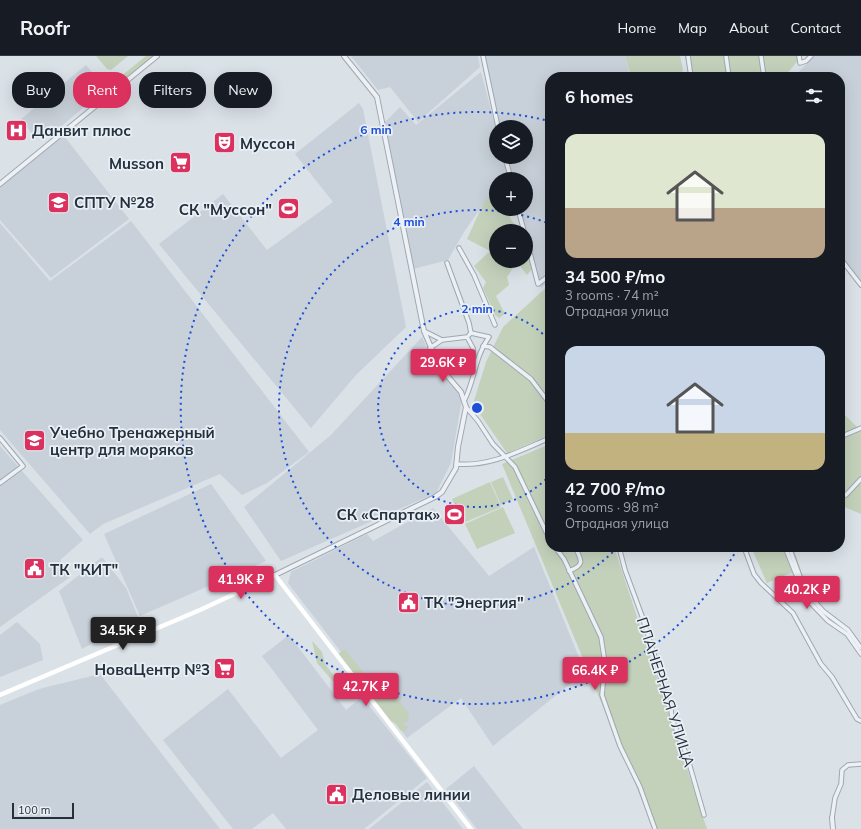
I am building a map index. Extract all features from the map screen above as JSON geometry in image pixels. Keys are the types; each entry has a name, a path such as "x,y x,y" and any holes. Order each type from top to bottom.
{"main road":[{"path":"0,695 200,610 275,575 471,829"}],"street":[{"path":"0,184 158,56"},
{"path":"275,575 435,497 447,484 456,468 458,447 466,407 465,399 461,392 439,366 424,331 377,97 344,56"},
{"path":"483,56 497,120"},
{"path":"688,56 690,72"},
{"path":"726,56 728,72"},
{"path":"761,56 763,72"},
{"path":"799,56 800,62 806,61 811,56"},
{"path":"459,248 474,275 495,324"},
{"path":"447,263 471,334"},
{"path":"845,264 861,285"},
{"path":"533,265 538,284 545,279"},
{"path":"424,331 442,340"},
{"path":"430,348 442,340 460,336 467,337 471,334 489,337 483,346 474,372 470,390 465,399"},
{"path":"467,337 473,348 474,372"},
{"path":"483,346 490,347 531,379 545,397"},
{"path":"466,407 478,421 493,444 515,467 545,531"},
{"path":"845,435 861,428"},
{"path":"0,438 23,466 0,483"},
{"path":"456,464 474,466 505,457 545,440"},
{"path":"845,495 861,479"},
{"path":"559,552 564,559 601,637 605,663 602,686 604,700 620,746 640,787 655,829"},
{"path":"569,572 578,568 581,564 582,560 578,552"},
{"name":"ПЛАНЕРНАЯ УЛИЦА","path":"620,552 656,660 667,703 671,709 672,719 687,756 704,815"},
{"path":"746,552 754,574 761,584 793,613 820,664 832,677 857,719 861,721"},
{"path":"787,552 805,597 828,621 847,634 861,654"},
{"path":"791,552 805,590 823,611 848,630 861,648"},
{"path":"833,829 832,818 835,798 841,784 842,770 848,765 861,764"}],"shaded area":[{"path":"351,56 478,56 480,67 418,122 390,87 378,90"},
{"path":"485,56 625,56 629,72 545,72 545,284 541,288 537,280 533,264 533,224 523,224 521,216 533,216 533,172 510,172 508,164 533,164 533,120 499,120"},
{"path":"814,56 861,56 861,281 845,264 845,72 799,72"},
{"path":"86,65 92,72 78,72"},
{"path":"481,72 494,120 489,120 489,164 505,164 507,172 489,172 489,197 464,232 448,260 413,269 385,122 400,107 416,125"},
{"path":"73,76 73,108 83,108 57,130 51,125 36,139 21,119 34,108 65,108 65,82"},
{"path":"359,103 363,109 406,327 356,375 311,428 159,244 223,194 267,250 333,202 295,154"},
{"name":"СПТУ №28","path":"64,136 129,219 51,278 0,220 0,186"},
{"path":"131,221 309,452 267,483 242,495 220,474 103,524 90,534 0,430 0,223 50,281"},
{"path":"422,337 435,366 462,398 451,463 436,493 281,561 244,507 331,435"},
{"path":"0,446 83,540 60,560 70,577 0,627"},
{"path":"211,484 266,561 140,616 104,534"},
{"path":"433,508 489,576 534,547 585,672 493,746 461,698 407,738 288,583 291,572 367,534 373,541"},
{"path":"102,557 126,588 138,617 82,649 59,591"},
{"path":"17,622 40,644 43,660 0,677 0,635"},
{"path":"289,635 346,710 362,697 427,778 364,829 286,829 273,813 252,829 233,829 163,740 228,689 281,758 318,730 262,656"},
{"path":"100,674 220,829 0,829 0,705 39,689"},
{"path":"474,766 523,829 477,829 446,789"},
{"path":"427,782 463,829 369,829"}],"green space":[{"path":"96,56 128,56 111,70 107,69"},
{"path":"146,56 155,56 131,75 131,72 126,72"},
{"path":"625,56 680,56 683,70 682,72 630,72"},
{"path":"685,56 802,56 788,72 688,72"},
{"path":"489,198 489,216 510,216 515,224 489,224 489,250 467,239 485,200"},
{"path":"489,252 489,268 513,268 507,277 509,285 496,296 505,314 499,318 495,315 483,288 486,282 474,266"},
{"path":"522,268 533,268 527,275"},
{"path":"545,289 545,437 507,453 473,404 486,362 503,327"},
{"path":"845,415 861,431 861,514 845,507"},
{"path":"545,446 545,552 616,552 707,829 654,829 502,464"},
{"path":"503,477 513,499 501,505 491,482"},
{"path":"490,482 501,507 463,523 452,499"},
{"path":"503,507 515,533 477,549 465,524"},
{"path":"753,552 795,552 801,571 788,574 767,583"},
{"path":"312,641 322,652 325,664 348,694 347,697 317,663"},
{"path":"345,649 373,685 386,686 409,713 408,721 403,724 408,727 405,731 401,731 396,724 391,721 338,654"}],"place":[{"name":"Данвит плюс","path":"17,130"},
{"name":"Муссон","path":"224,143"},
{"name":"Musson","path":"180,163"},
{"name":"СПТУ №28","path":"58,202"},
{"name":"СК \"Муссон\"","path":"288,209"},
{"name":"Учебно Тренажерный центр для моряков","path":"34,441"},
{"name":"СК «Спартак»","path":"455,514"},
{"name":"ТК \"КИТ\"","path":"34,569"},
{"name":"ТК \"Энергия\"","path":"409,602"},
{"name":"НоваЦентр №3","path":"225,669"},
{"name":"Деловые линии","path":"336,794"}]}
